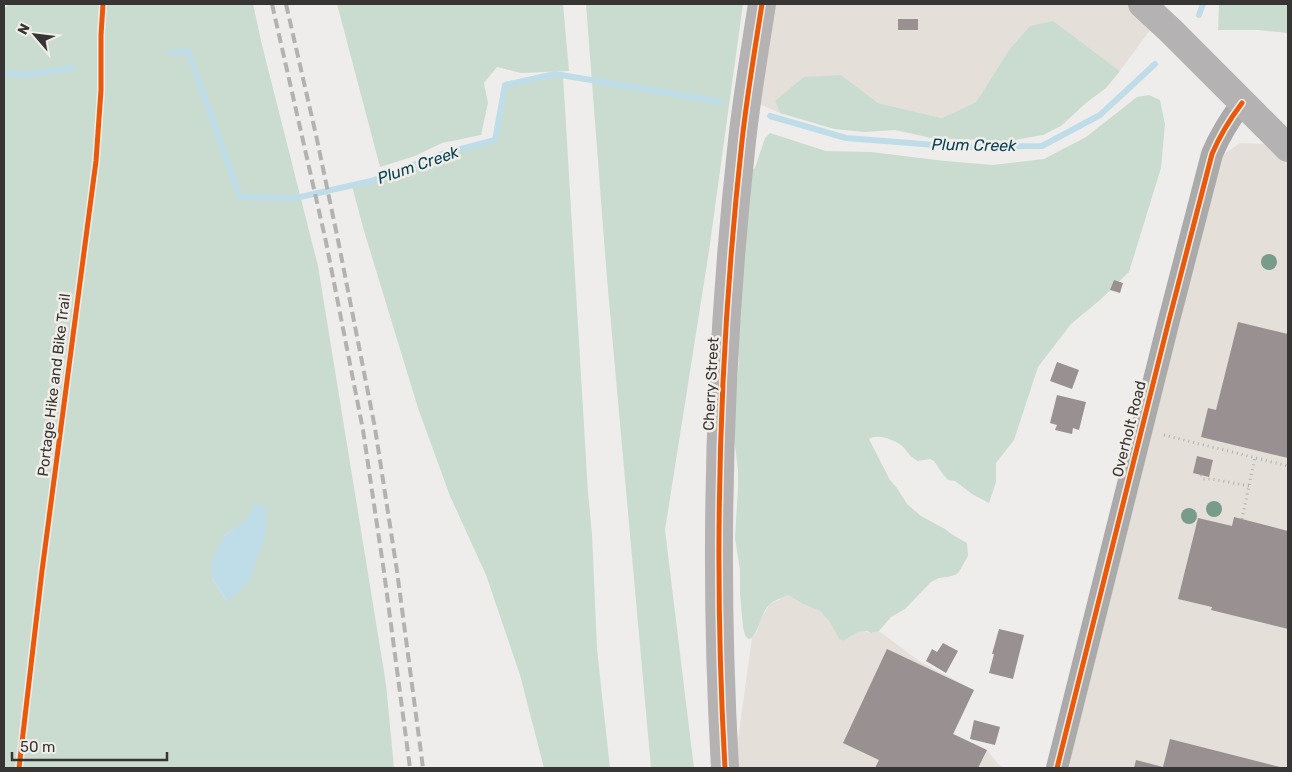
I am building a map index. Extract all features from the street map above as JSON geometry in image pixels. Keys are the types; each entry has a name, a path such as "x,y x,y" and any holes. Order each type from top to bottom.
{"street":[{"name":"Cherry Street","path":"725,768 718,592 723,379 731,251 742,139 762,4"},
{"path":"1142,4 1288,148"},
{"name":"Overholt Road","path":"1056,768 1212,154 1229,120 1242,103"}],"path":[{"path":"1164,435 1288,466"},
{"path":"1242,519 1255,458"},
{"path":"1201,475 1203,480 1249,486"}],"shaded area":[{"path":"773,4 1128,4 1153,26 1120,71 1089,48 1009,50 976,102 942,118 878,103 841,75 775,101 780,113 759,104"},
{"path":"1240,143 1270,144 1288,163 1288,768 1057,768 1196,216 1224,154"},
{"path":"788,595 820,611 829,621 839,639 843,641 854,633 862,631 871,633 879,631 919,661 974,690 954,734 987,750 999,765 1005,768 734,768 752,638 757,632 761,619 770,604"}],"green space":[{"path":"9,4 253,4 318,266 386,684 394,768 4,768 4,9","holes":["255,503 228,602 212,579 224,536 247,520"]},
{"path":"337,4 563,4 569,71 521,73 497,67 484,83 488,103 481,135 442,143 415,156 380,167"},
{"path":"586,4 743,4 709,251 665,530 694,768 651,768 607,279"},
{"path":"1219,4 1288,4 1288,33 1258,30 1218,30"},
{"path":"1053,21 1120,71 1106,88 1061,126 1043,135 1009,141 931,138 895,130 864,132 834,129 780,113 775,101 804,77 841,75 878,103 942,118 976,102 1009,50 1030,26"},
{"path":"555,74 563,75 592,534 597,649 610,768 544,768 520,675 486,575 450,496 418,408 352,186 371,181 442,154 495,140 505,85"},
{"path":"1149,95 1160,100 1165,124 1161,168 1129,272 1071,324 1038,367 1014,440 996,463 996,482 989,503 972,494 955,481 948,480 934,461 930,459 918,461 900,444 887,438 873,437 869,439 890,480 907,504 921,516 967,543 968,556 959,572 931,582 905,609 891,617 879,631 871,633 867,631 858,632 843,641 839,639 829,621 820,611 788,595 775,600 769,605 755,634 752,638 748,639 743,627 740,570 735,538 738,471 734,436 735,399 739,362 738,334 751,170 755,168 765,138 770,133 826,151 871,152 993,165 1044,159 1086,137 1137,97"}],"water":[{"path":"255,503 267,509 265,536 249,581 228,602 212,579 212,559 224,536 246,520"}],"building":[{"path":"898,19 918,19 918,30 898,30"},
{"path":"1114,280 1123,283 1120,293 1110,290"},
{"path":"1238,322 1288,334 1288,458 1201,437 1208,408 1216,410"},
{"path":"1057,362 1079,370 1072,389 1050,381"},
{"path":"1057,395 1086,402 1079,430 1073,428 1072,434 1055,430 1057,425 1050,423"},
{"path":"1197,456 1213,460 1209,477 1193,473"},
{"path":"1234,517 1288,531 1288,629 1211,610 1212,607 1178,599 1198,518 1232,526"},
{"path":"999,629 1024,635 1013,679 989,673"},
{"path":"943,643 958,651 946,673 926,661 932,649 937,652"},
{"path":"887,649 974,690 953,734 987,750 978,768 875,768 879,760 843,743"},
{"path":"974,720 1000,727 995,745 970,739"},
{"path":"1170,739 1284,768 1134,768 1136,760 1163,767"}],"waterway":[{"name":"Plum Creek","path":"1199,15 1203,4"},
{"name":"Plum Creek","path":"171,53 188,51 240,197 296,198 371,181 442,154 495,140 505,85 555,74 720,102"},
{"name":"Plum Creek","path":"770,116 846,138 961,147 1042,146 1100,115 1155,64"},
{"name":"Plum Creek","path":"4,73 23,75 73,68"}],"railway":[{"path":"272,4 326,242 363,430 410,768"},
{"path":"286,4 316,135 375,428 397,571 423,768"}],"cycle path":[{"name":"Portage Hike and Bike Trail","path":"19,768 42,571 96,161 101,90 103,4"},
{"path":"725,768 719,611 720,454 723,376 734,219 742,141 762,4"},
{"path":"1057,768 1212,154 1218,140 1242,103"}]}
